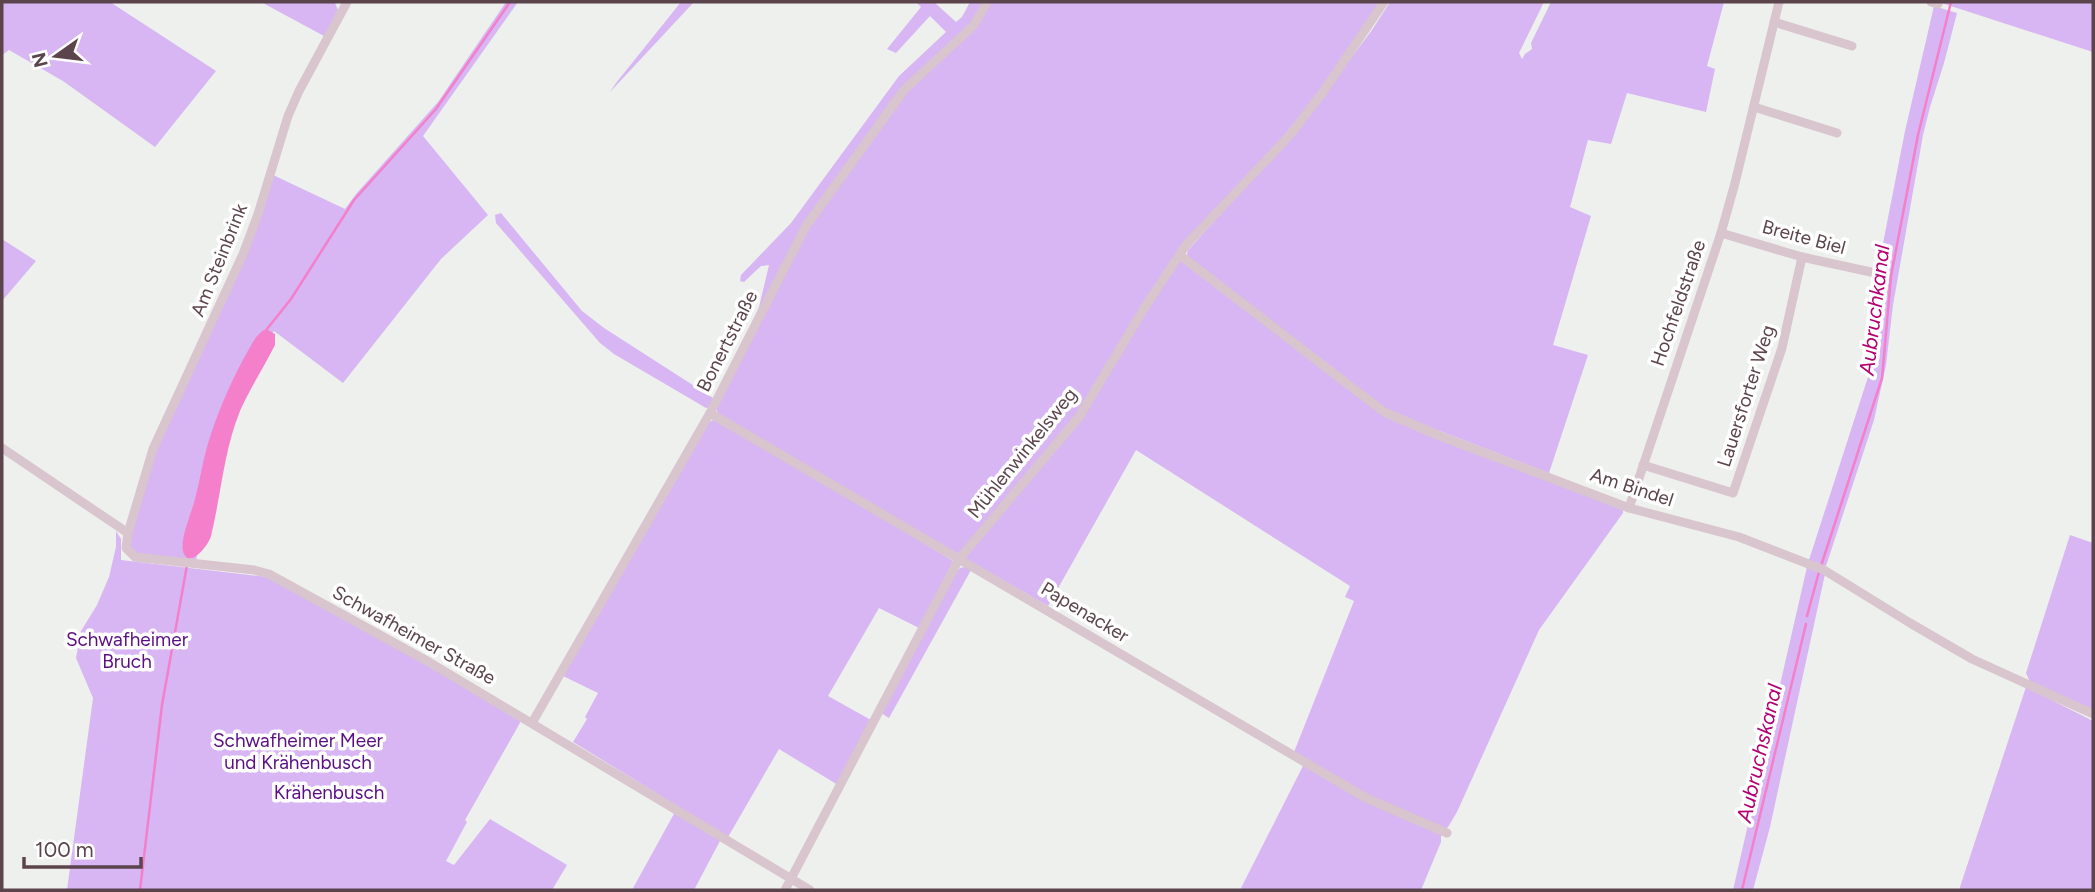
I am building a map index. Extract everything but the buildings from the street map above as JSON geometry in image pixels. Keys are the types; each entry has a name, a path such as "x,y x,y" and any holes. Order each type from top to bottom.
{"street":[{"name":"Am Steinbrink","path":"128,533 153,449 243,254 288,116 347,2"},
{"name":"Bonertstraße","path":"532,723 710,413 806,226 904,90 975,25 987,2"},
{"name":"Mühlenwinkelsweg","path":"785,890 959,559 1079,417 1186,245 1290,135 1323,92 1384,2"},
{"name":"Hochfeldstraße","path":"1629,508 1721,233 1779,2"},
{"path":"1774,22 1852,46"},
{"path":"1754,107 1837,133"},
{"name":"Breite Biel","path":"1721,233 1802,257 1880,274"},
{"name":"Am Bindel","path":"1181,256 1384,412 1629,508 1739,537 1824,570 1972,659 2093,714"},
{"name":"Lauersforter Weg","path":"1643,465 1733,494 1783,346 1802,257"},
{"name":"Papenacker","path":"710,413 1366,798 1447,833"},
{"name":"Schwafheimer Straße","path":"2,448 128,533 126,548 135,557 254,570 269,575 429,662 810,890"}],"green space":[{"path":"2,2 110,2 216,71 155,147 63,81 9,50 2,55"},
{"path":"261,2 332,2 338,10 324,36"},
{"path":"506,2 518,2 423,136 488,215 441,259 343,383 274,331 255,356 211,462 196,561 136,554 129,546 130,538 157,449 273,175 345,209 438,102"},
{"path":"681,2 694,2 610,92 616,83"},
{"path":"916,2 934,2 956,22 970,2 1380,2 1321,89 1287,132 1175,256 1383,415 1623,510 1539,630 1457,812 1445,829 1370,798 1294,752 1354,601 1345,597 1350,586 1136,450 1048,606 719,416 716,408 759,307 769,265 761,266 744,282 740,281 741,275 791,223 899,76 946,32 930,16 896,53 887,49 921,7"},
{"path":"1390,2 1544,2 1519,53 1522,59 1532,49 1531,43 1551,2 1724,2 1707,66 1715,69 1706,112 1627,93 1611,144 1588,140 1570,207 1591,216 1553,345 1588,355 1549,473 1385,408 1189,260 1188,250 1298,129"},
{"path":"1938,2 2093,2 2093,52 1957,8"},
{"path":"1934,6 1957,13 1923,135 1893,305 1886,365 1874,420 1826,566 1809,560 1868,377 1878,269 1905,131"},
{"path":"501,213 582,311 713,398 710,407 706,408 600,343 496,223 495,215"},
{"path":"2,239 36,261 2,301"},
{"path":"718,417 953,561 919,628 879,608 828,696 871,720 838,785 779,749 728,837 573,742 598,693 563,676 708,423"},
{"name":"Schwafheimer Meer und Krähenbusch","path":"116,531 121,539 121,560 267,577 429,666 521,721 465,820 467,822 446,861 454,865 490,819 567,865 552,890 67,890 93,698 76,658 81,631 97,605 109,577 116,547"},
{"path":"2070,535 2093,543 2093,711 2030,682 2026,673"},
{"path":"965,567 971,570 889,718 881,713 956,572"},
{"path":"1807,567 1825,574 1770,827 1753,890 1733,890"},
{"path":"2026,687 2093,721 2093,890 1959,890"},
{"path":"1304,764 1441,835 1441,842 1421,890 1240,890"},
{"path":"675,812 721,839 694,890 632,890"}],"shaded area":[{"path":"266,329 275,334 275,345 244,402 235,426 226,457 211,536 198,555 189,558 183,551 183,539 211,435 238,369 256,338"}],"waterway":[{"path":"267,329 291,299 354,200 436,109 510,2"},
{"name":"Aubruchkanal","path":"1821,566 1882,378 1891,276 1918,135 1951,2"},
{"path":"140,890 162,705 189,554"},
{"name":"Aubruchkanal","path":"1807,616 1819,572"},
{"name":"Aubruchskanal","path":"1742,890 1806,624"}],"park label":[{"name":"Schwafheimer Bruch","path":"127,650"},
{"name":"Krähenbusch","path":"329,792"}]}
